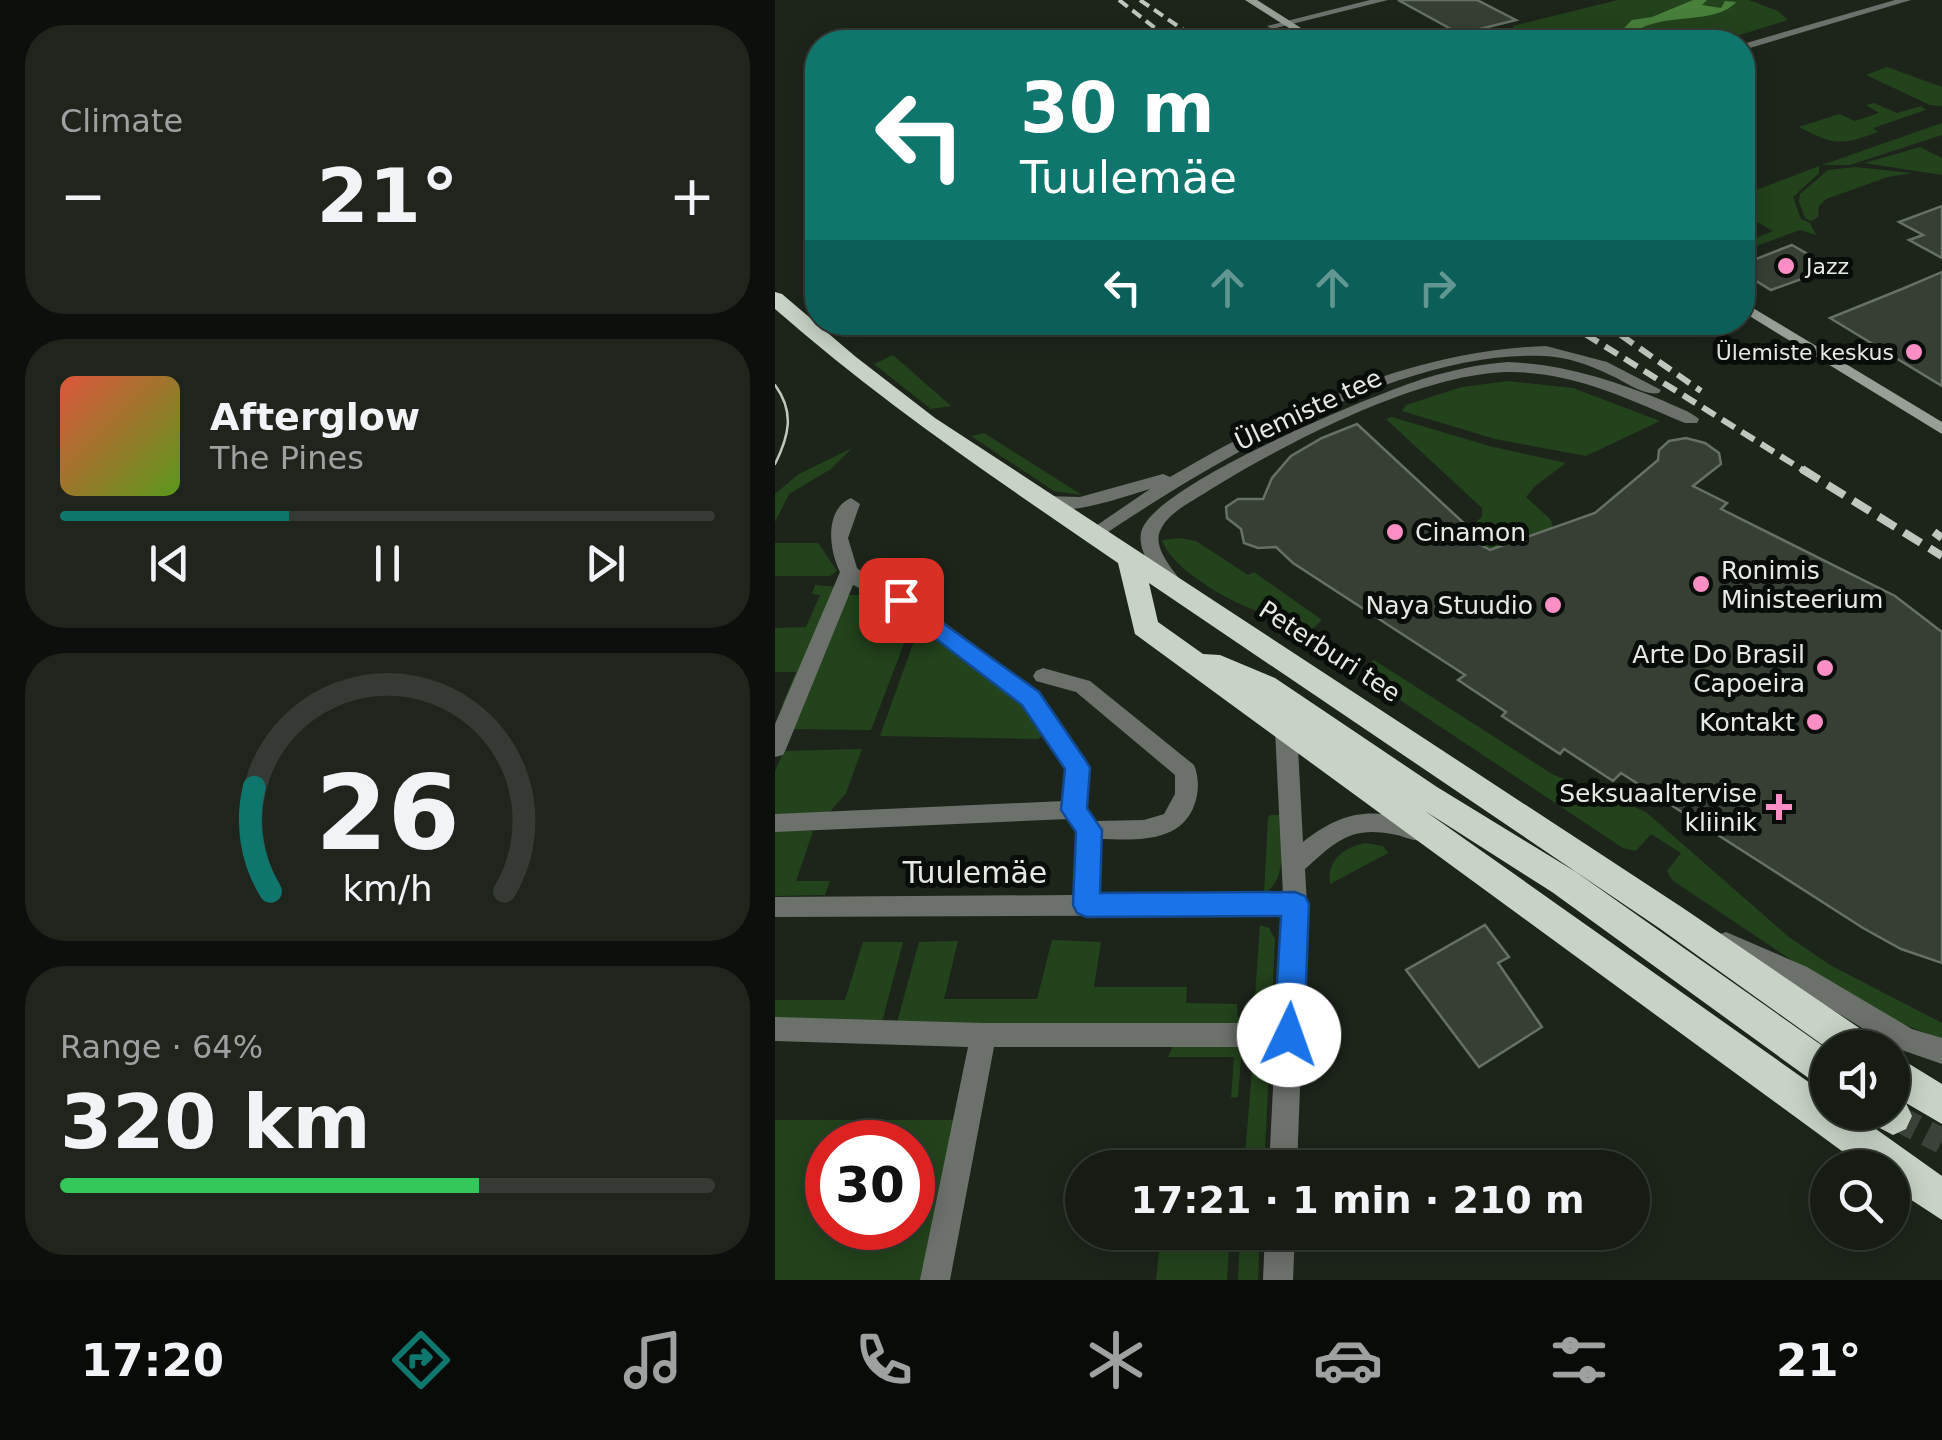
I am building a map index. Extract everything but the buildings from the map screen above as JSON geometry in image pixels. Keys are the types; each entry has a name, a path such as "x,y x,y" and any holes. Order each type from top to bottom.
{"highway":[{"name":"Peterburi tee","path":"775,298 805,323"},
{"name":"Peterburi tee","path":"819,335 881,388 1043,502 1671,918 1832,1030"},
{"path":"1131,560 1145,627 1942,1200"},
{"path":"1172,647 1265,684 1426,796 1564,882 1810,1058"},
{"path":"1910,1084 1942,1106"}],"main road":[{"path":"1250,0 1298,30"},
{"path":"1755,313 1942,429"}],"street":[{"path":"1272,26 1383,0"},
{"path":"1755,43 1896,1"},
{"name":"Ülemiste tee","path":"1093,534 1193,470 1349,397 1480,352 1546,351 1580,358 1652,389 1691,418 1604,384 1533,368 1471,372 1388,398 1341,415 1244,465 1159,516 1151,528 1150,543 1181,595"},
{"name":"Ülemiste tee","path":"1043,502 1098,500 1193,470"},
{"path":"851,504 840,526 837,548 849,572 865,586 899,599 1031,698 1077,768 1074,810 1089,830 1086,905"},
{"path":"775,748 849,572"},
{"path":"1043,676 1083,686 1186,771 1189,794 1183,812 1168,824 1151,829 1089,830"},
{"path":"1284,1150 1295,904 1286,730"},
{"path":"775,823 986,817 1055,808 1074,810"},
{"path":"1294,864 1337,826 1353,821 1381,822 1432,835"},
{"name":"Tuulemäe","path":"775,908 1295,904"},
{"path":"1671,918 1799,976 1877,1027 1916,1046 1942,1051"},
{"path":"775,1030 1289,1035"},
{"path":"935,1280 983,1035"},
{"path":"1278,1280 1279,1250"}],"shaded area":[{"path":"1618,0 1749,0 1778,11 1788,20 1755,30 1513,30 1513,26"},
{"path":"1693,0 1707,0 1702,5 1721,8 1725,1 1715,0 1736,2 1712,15 1622,30 1632,20 1652,17"},
{"path":"1887,67 1942,87 1942,106 1930,105 1866,75"},
{"path":"1874,103 1897,113 1921,106 1926,110 1873,128 1878,132 1855,140 1837,142 1799,127 1839,114 1855,121 1879,113 1866,105"},
{"path":"1942,123 1942,135 1850,165 1822,165"},
{"path":"1920,147 1942,158 1942,175 1864,163"},
{"path":"1819,166 1819,173 1793,197 1801,219 1810,223 1816,235 1800,230 1755,247 1755,238 1773,231 1755,221 1755,190"},
{"path":"1855,167 1912,173 1888,177 1826,199 1819,206 1818,217 1811,221 1805,218 1800,194 1828,170"},
{"path":"893,355 951,406 931,409 874,364"},
{"path":"1508,381 1573,388 1660,421 1586,456 1495,439 1402,411 1406,405 1462,387"},
{"path":"1392,417 1489,446 1566,463 1526,497 1551,520 1553,528 1490,550 1461,534 1482,517 1482,508 1386,419"},
{"path":"984,433 1082,495 1054,491 971,436"},
{"path":"852,448 831,469 789,494 775,522 775,494 799,474"},
{"path":"1162,540 1196,541 1248,575 1254,572 1322,620 1312,629 1285,612 1279,617 1265,614 1212,589 1180,565"},
{"path":"775,543 818,543 837,571 830,576 775,576"},
{"path":"815,585 838,587 790,705 782,705 796,672 775,672 775,628 806,627 820,595 812,594"},
{"path":"845,595 860,595 908,633 871,730 789,729"},
{"path":"919,627 1013,695 1046,733 1038,739 880,736"},
{"path":"1374,660 1552,774 1646,812 1789,937 1830,965 1942,1023 1942,1039 1866,1010 1672,880 1667,871 1681,853 1651,834 1636,851 1623,848 1385,690 1392,683 1370,667 1368,664"},
{"path":"862,749 846,793 829,813 775,814 775,771 784,751"},
{"path":"1282,815 1282,858 1277,879 1264,893 1268,817"},
{"path":"775,831 813,831 796,881 830,881 825,895 775,896"},
{"path":"1365,843 1383,846 1388,853 1330,884 1331,869 1338,857"},
{"path":"1260,925 1269,928 1275,939 1271,1026 1253,1026"},
{"path":"1052,940 1101,942 1094,987 1187,987 1186,1003 1237,1004 1239,1031 896,1026 919,942 958,941 944,999 1037,999"},
{"path":"863,942 903,942 881,1026 775,1025 775,1000 845,1000"},
{"path":"1254,1045 1270,1048 1265,1150 1245,1150"},
{"path":"1173,1046 1242,1047 1238,1097 1231,1098 1234,1057 1168,1057"},
{"path":"775,1120 805,1120 805,1250 930,1250 924,1280 775,1280"},
{"path":"935,1120 954,1120 935,1221"},
{"path":"1159,1250 1229,1250 1227,1280 1156,1280"},
{"path":"1239,1250 1259,1250 1258,1280 1238,1280"}],"tunnel":[{"path":"1910,1125 1942,1141"}],"tram line":[{"path":"775,385 785,405 788,424 775,464"}],"railway":[{"path":"1119,0 1158,30"},
{"path":"1140,0 1184,30"},
{"path":"1587,335 1806,472"},
{"path":"1621,335 1701,391"},
{"path":"1802,469 1942,556"},
{"path":"1934,532 1942,538"}],"place":[{"name":"Jazz","path":"1786,266"},
{"name":"Ülemiste keskus","path":"1914,352"},
{"name":"Cinamon","path":"1395,532"},
{"name":"Ronimis Ministeerium","path":"1701,584"},
{"name":"Naya Stuudio","path":"1553,605"},
{"name":"Arte Do Brasil Capoeira","path":"1825,668"},
{"name":"Kontakt","path":"1815,722"},
{"name":"Seksuaaltervise kliinik","path":"1779,807"}],"route":[{"path":"901,600 1031,698 1061,740 1077,768 1074,810 1089,830 1091,861 1086,905 1295,904 1289,1035"}]}
